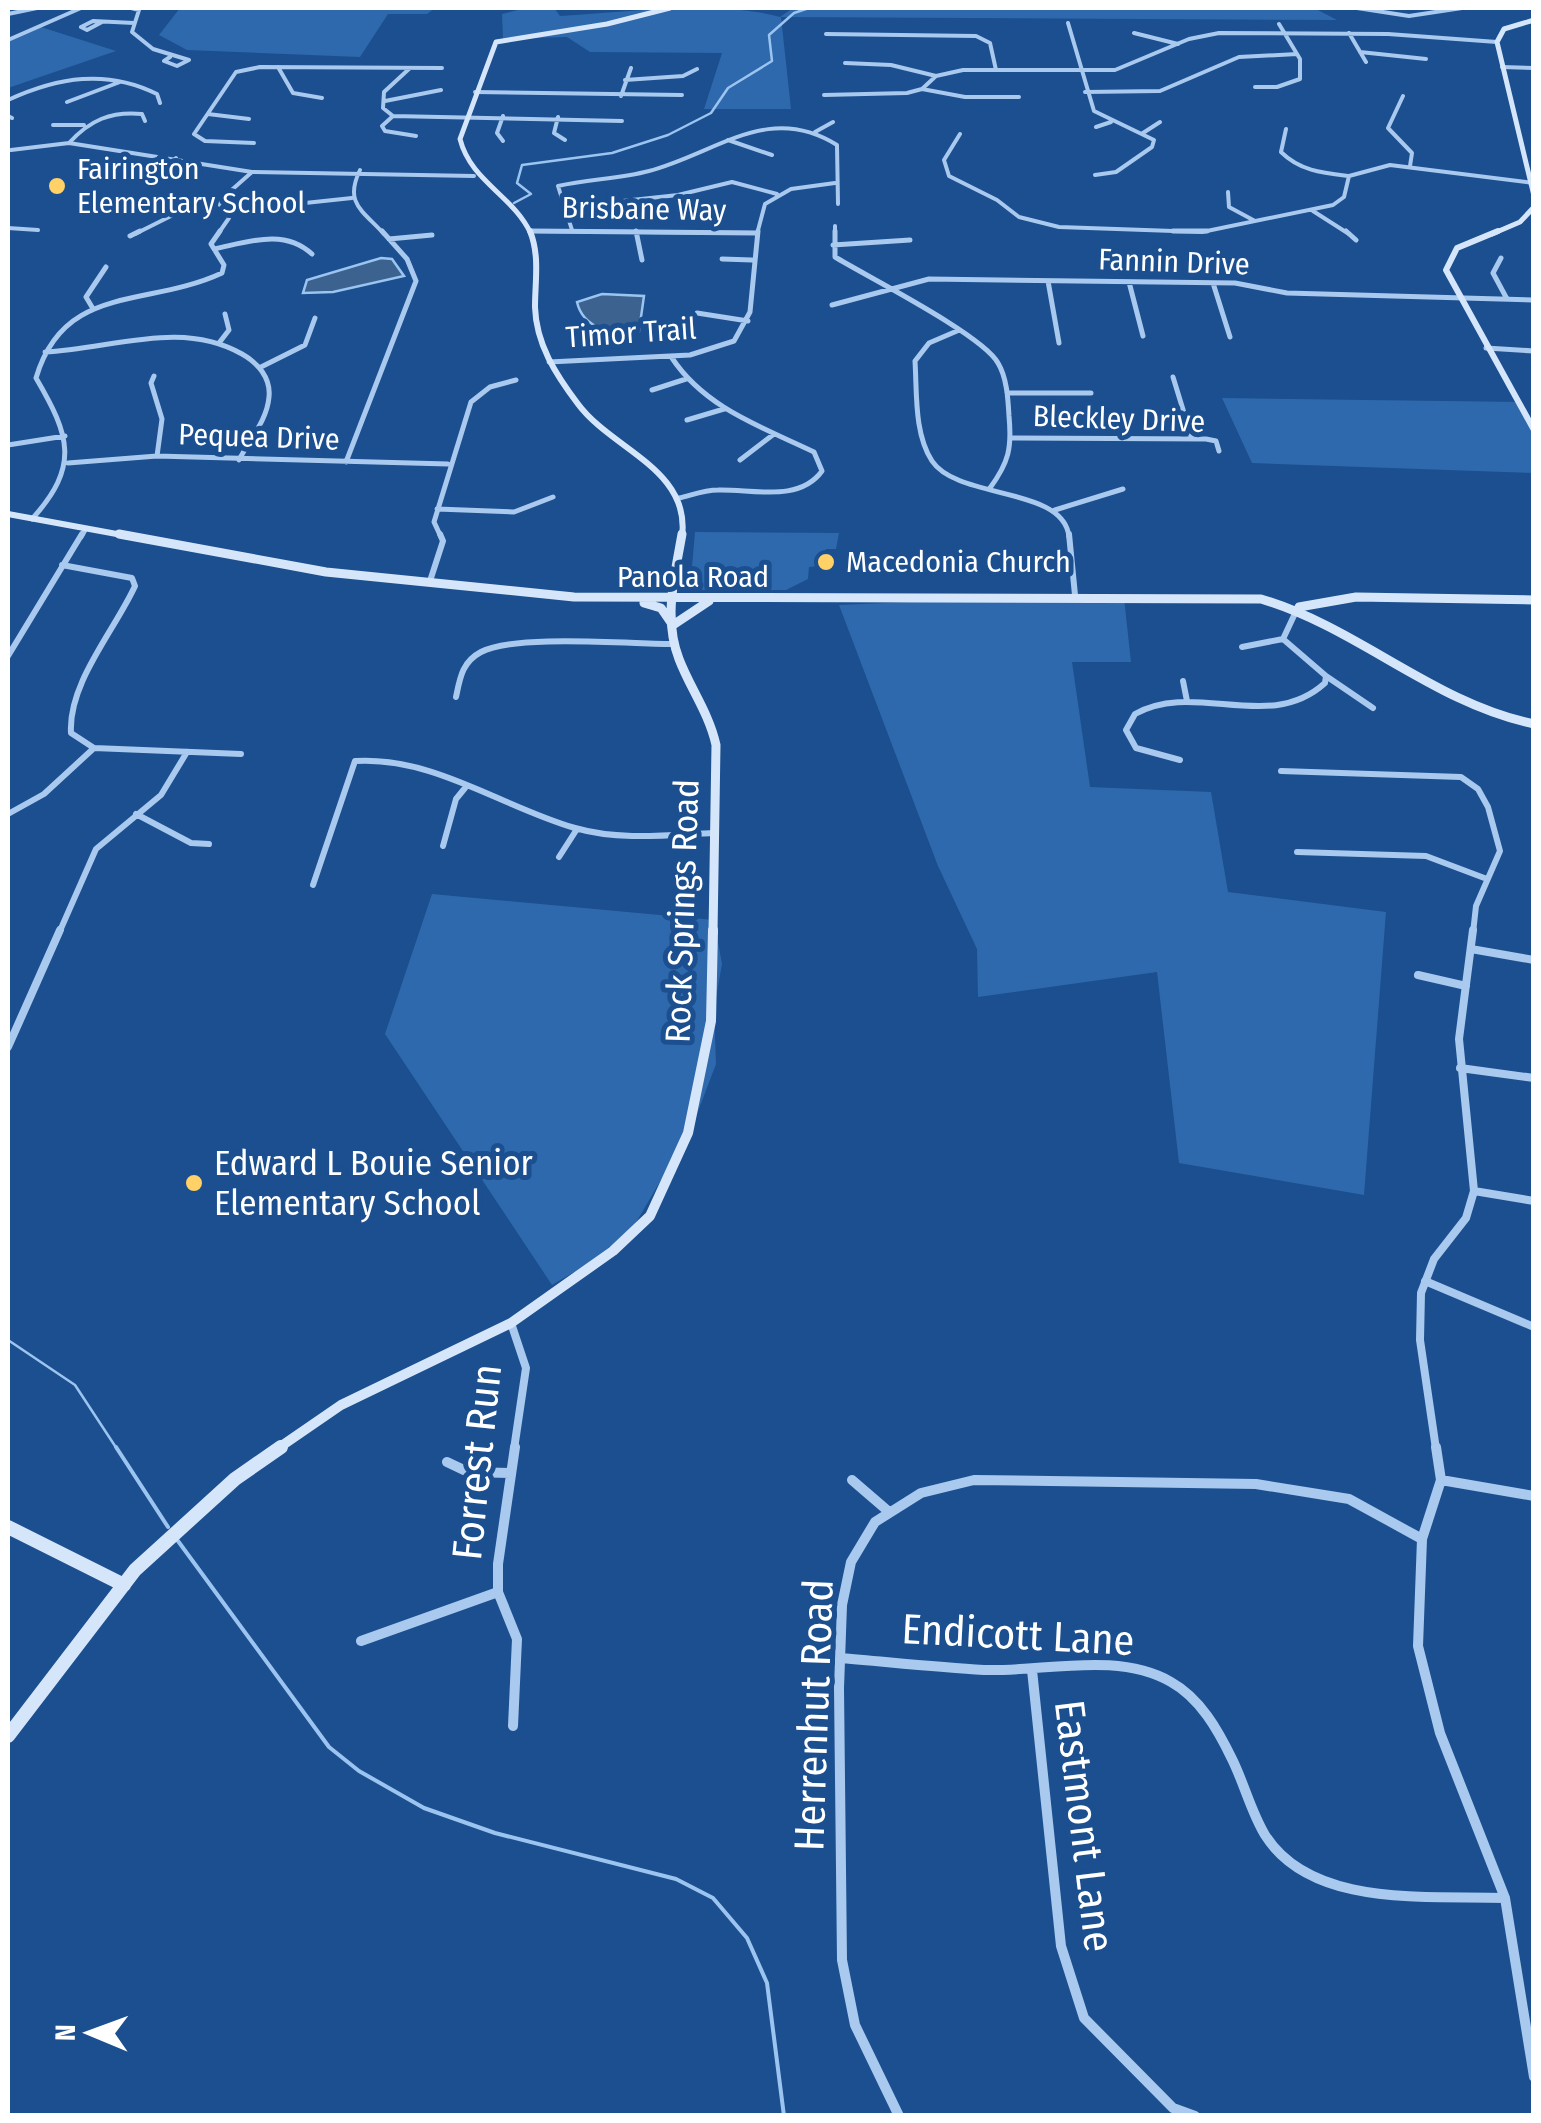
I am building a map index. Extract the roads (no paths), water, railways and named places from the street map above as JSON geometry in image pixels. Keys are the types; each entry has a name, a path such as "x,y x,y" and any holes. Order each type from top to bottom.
{"street":[{"path":"8,16 21,17 22,12 37,8"},
{"path":"8,38 52,20 69,8"},
{"path":"8,38 81,8"},
{"path":"131,8 139,10 132,32 140,42 170,57"},
{"path":"668,8 607,24 500,40 475,92 460,139 474,176 530,231 538,265 534,324 549,362 590,419 657,467 679,498 714,490 787,490 820,477 814,452 724,409 686,379 672,358"},
{"path":"1357,8 1414,14 1462,8"},
{"path":"1409,8 1414,14"},
{"path":"1534,20 1504,29 1497,42 1534,196"},
{"path":"102,22 134,23"},
{"path":"1068,24 1085,92 1094,111 1154,140 1152,147 1116,172 1095,175"},
{"path":"1255,88 1277,87 1300,79 1297,54 1279,24"},
{"path":"1134,33 1178,44"},
{"path":"845,64 891,65 936,76 996,70 1122,69 1208,34 1349,33 1497,42"},
{"path":"1349,33 1366,62"},
{"path":"826,34 976,36 990,43 996,70"},
{"path":"1360,52 1426,59"},
{"path":"1085,92 1165,90 1239,57 1297,54"},
{"path":"278,67 293,93 322,98"},
{"path":"254,143 197,138 194,134 231,75 249,68 278,67 442,68"},
{"path":"1502,67 1534,68"},
{"path":"342,76 347,68"},
{"path":"410,68 386,90 384,110 393,116 558,117 622,122"},
{"path":"620,96 631,68"},
{"path":"625,80 683,76 698,68"},
{"path":"86,76 90,71"},
{"path":"8,100 58,80 86,76 152,90 160,103"},
{"path":"922,89 936,76"},
{"path":"67,102 120,82"},
{"path":"824,95 922,89 965,97 1019,97"},
{"path":"385,100 441,90"},
{"path":"475,92 682,95"},
{"path":"1403,96 1388,128 1412,153 1410,166"},
{"path":"54,125 84,125 120,113 142,114 145,121"},
{"path":"208,114 249,119"},
{"path":"393,116 382,126 385,131 416,136"},
{"path":"502,141 497,133 503,116"},
{"path":"558,117 554,132 565,140"},
{"path":"815,132 833,122"},
{"path":"1096,126 1112,122"},
{"path":"1143,133 1160,122"},
{"path":"69,143 84,125"},
{"path":"572,230 557,188 561,185 653,171 728,140 770,128 815,132 840,150 835,184 838,204"},
{"path":"1286,129 1281,152 1288,160 1316,172 1349,176 1366,168 1410,166 1532,183"},
{"path":"960,134 944,160 949,176 1029,220 1059,227 1224,230 1341,201 1349,176"},
{"path":"728,140 772,154"},
{"path":"8,142 12,150"},
{"path":"8,156 12,150 69,143 252,172 356,177 474,176"},
{"path":"156,183 176,158"},
{"path":"352,198 360,170"},
{"path":"130,236 193,206 218,202 252,172"},
{"path":"566,207 678,195 732,182 777,194 835,184"},
{"path":"1228,192 1225,201 1229,207 1255,221"},
{"name":"Timor Trail","path":"549,362 603,356 672,358 727,345 744,332 748,321 756,233 765,204 777,194"},
{"path":"305,203 352,198"},
{"path":"346,462 414,291 416,275 352,198"},
{"path":"32,519 54,494 68,462 65,436 36,378 45,352 65,322 92,306 215,277 224,265 213,239 230,223 218,202"},
{"path":"1534,207 1520,222 1464,244 1450,256 1446,270 1534,430"},
{"path":"1313,211 1338,223 1356,240"},
{"path":"835,226 833,245 838,260 957,331 998,361 1007,393 1012,438 1008,462 990,488"},
{"path":"8,228 38,230"},
{"name":"Brisbane Way","path":"530,231 756,233"},
{"path":"636,231 642,260"},
{"path":"389,240 432,234"},
{"path":"214,249 288,238 303,242 312,254"},
{"path":"833,245 910,240"},
{"path":"1501,258 1493,273 1507,299"},
{"path":"722,259 752,260"},
{"path":"92,306 86,297 106,267"},
{"name":"Fannin Drive","path":"832,305 929,279 1213,283 1316,294 1534,300"},
{"path":"1048,281 1060,343"},
{"path":"1129,282 1143,336"},
{"path":"1213,283 1230,337"},
{"path":"1313,285 1316,294"},
{"path":"1401,286 1407,298"},
{"path":"697,312 748,321"},
{"path":"219,343 229,330 224,314"},
{"path":"262,367 296,353 312,334 316,318"},
{"path":"957,331 930,343 915,361 922,447 947,474 1054,510 1068,525 1075,596"},
{"path":"45,352 98,349 162,335 238,349 262,367 270,394 266,410 239,460"},
{"path":"1486,348 1534,351"},
{"path":"154,376 151,384 162,419 157,456"},
{"path":"1174,377 1192,439"},
{"path":"652,390 686,379"},
{"path":"430,582 443,541 434,522 448,464 474,397 516,380"},
{"path":"1007,393 1091,394"},
{"path":"688,420 724,409"},
{"path":"740,460 774,434"},
{"path":"8,445 65,436"},
{"name":"Bleckley Drive","path":"1012,438 1192,439 1216,441 1220,451"},
{"name":"Pequea Drive","path":"68,462 157,456 448,464"},
{"path":"1054,510 1123,489"},
{"path":"438,509 526,510 543,506 552,497"},
{"name":"Rock Springs Road","path":"8,1736 124,1585 169,1538 284,1440 341,1405 511,1323 632,1234 666,1189 688,1133 710,1021 714,833 714,733 674,644 672,625 684,518 679,498"},
{"name":"Panola Road","path":"8,514 326,572 629,600 1231,596 1298,607 1316,614 1347,630 1452,700 1487,714 1534,724"},
{"path":"8,656 85,530"},
{"path":"62,565 110,570 132,578 135,586 68,721 71,733 94,748 241,754"},
{"path":"1282,639 1298,607 1356,597 1534,600"},
{"path":"629,600 661,608 672,625 715,598"},
{"path":"1316,614 1321,605"},
{"path":"1242,647 1282,639"},
{"path":"1282,639 1326,676 1374,708"},
{"path":"456,697 462,668 492,648 674,644"},
{"path":"1180,760 1136,748 1126,730 1134,714 1146,706 1187,701 1285,706 1314,694 1326,676"},
{"path":"1184,681 1187,701"},
{"path":"8,814 44,794 94,748"},
{"path":"8,1047 96,849 170,784 186,752"},
{"path":"313,885 355,761 393,761 577,829 618,835 714,833"},
{"path":"1282,771 1462,777 1478,790 1497,830 1498,862 1476,906 1460,1068 1474,1191 1466,1218 1434,1259 1425,1281 1420,1340 1441,1480 1422,1538 1418,1646 1424,1683 1505,1898 1534,2077"},
{"path":"442,846 456,798 466,788"},
{"path":"136,814 191,843 209,844"},
{"path":"559,857 577,829"},
{"path":"1297,852 1426,856 1488,879"},
{"path":"1471,949 1534,960"},
{"path":"1418,975 1466,986"},
{"path":"1460,1068 1534,1078"},
{"path":"1474,1191 1534,1201"},
{"path":"1425,1281 1534,1326"},
{"name":"Forrest Run","path":"511,1323 526,1368 498,1564 498,1592 517,1639 513,1726"},
{"path":"447,1462 468,1472 511,1473"},
{"path":"852,1480 888,1511"},
{"name":"Herrenhut Road","path":"899,2116 851,2014 841,1950 840,1658 850,1562 865,1534 888,1511 915,1495 966,1480 1256,1484 1349,1499 1422,1538"},
{"path":"1441,1480 1534,1496"},
{"path":"8,1527 124,1585"},
{"path":"361,1641 498,1592"},
{"name":"Endicott Lane","path":"840,1658 1032,1670 1102,1665 1140,1670 1189,1694 1222,1742 1264,1832 1275,1849 1302,1872 1331,1883 1376,1889 1505,1898"},
{"name":"Eastmont Lane","path":"1032,1670 1061,1946 1084,2018 1173,2108 1196,2116"}],"waterway":[{"path":"514,203 531,194 517,183 522,165 612,153 668,135 711,113 728,88 772,61 769,35 794,13 809,8"},
{"path":"8,1340 75,1385 117,1449"},
{"path":"116,1447 168,1527"},
{"path":"178,1541 329,1747 359,1771 424,1808 495,1833 676,1879 713,1898 747,1938 767,1983 784,2116"}],"place":[{"name":"Fairington Elementary School","path":"57,186"},
{"name":"Macedonia Church","path":"826,562"},
{"name":"Edward L Bouie Senior Elementary School","path":"194,1183"}]}
